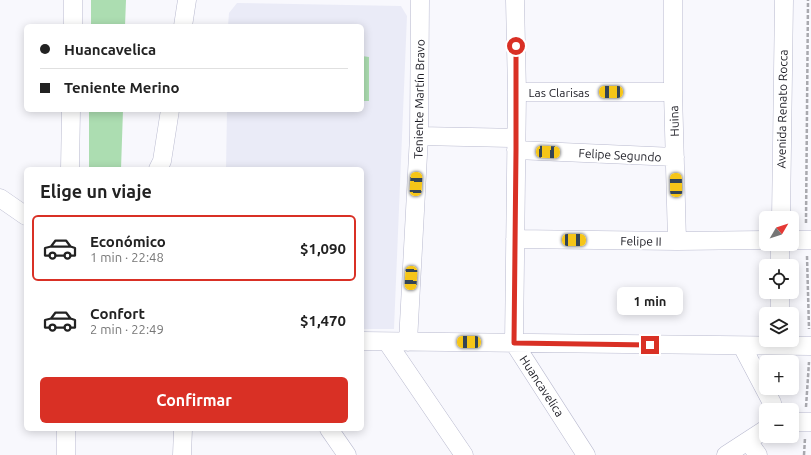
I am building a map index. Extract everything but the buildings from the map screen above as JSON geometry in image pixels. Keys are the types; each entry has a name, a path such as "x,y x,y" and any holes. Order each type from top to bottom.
{"street":[{"path":"73,0 73,24"},
{"path":"183,24 187,0"},
{"name":"Teniente Martín Bravo","path":"408,342 419,136 420,0"},
{"name":"Huancavelica","path":"515,0 517,92 514,343 586,455"},
{"name":"Huina","path":"673,0 673,92 677,241"},
{"name":"Avenida Renato Rocca","path":"781,211 784,0"},
{"name":"Las Clarisas","path":"517,92 673,92"},
{"path":"70,167 71,112"},
{"path":"159,167 162,161 170,112"},
{"name":"Felipe Segundo","path":"419,136 675,158"},
{"path":"0,198 24,215"},
{"name":"Felipe II","path":"515,239 677,241 759,240"},
{"path":"799,240 811,240"},
{"path":"364,341 742,346 759,345"},
{"path":"387,342 464,455"},
{"path":"799,345 811,346"},
{"path":"742,346 772,403"},
{"path":"799,422 811,422"},
{"path":"66,431 66,455"},
{"path":"182,455 183,431"},
{"path":"330,431 347,455"},
{"path":"726,455 759,433"},
{"path":"748,440 758,455"}],"shaded area":[{"path":"237,3 401,6 407,16 394,329 364,329 364,167 226,167 227,112 364,112 364,24 228,24 229,13"}],"green space":[{"path":"91,0 126,0 125,24 91,24"},
{"path":"364,56 369,57 369,101 364,101"},
{"path":"89,112 123,112 121,167 89,167"}],"route":[{"path":"516,46 517,92 514,343 650,345"}]}
